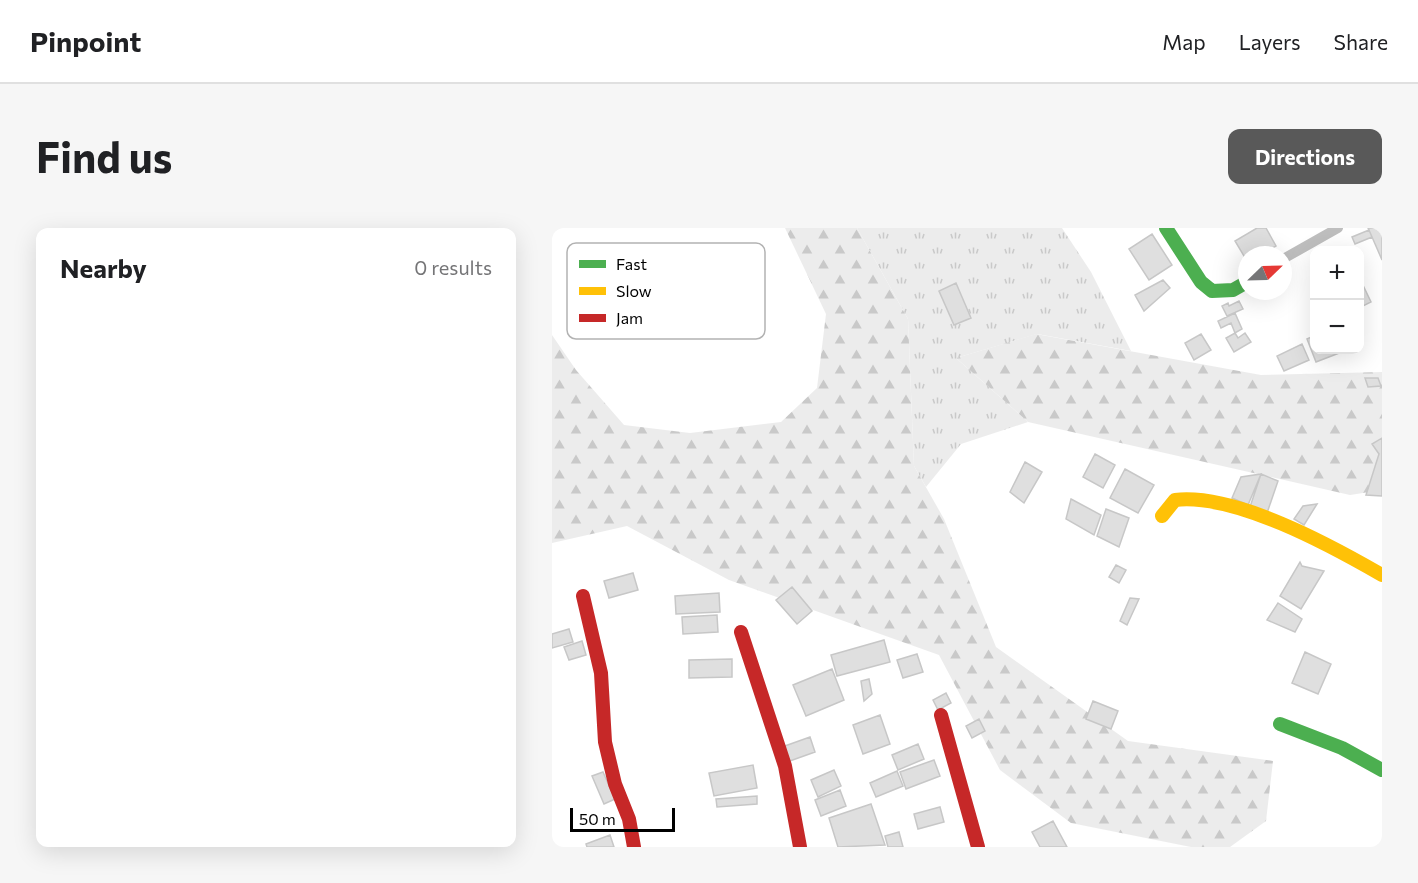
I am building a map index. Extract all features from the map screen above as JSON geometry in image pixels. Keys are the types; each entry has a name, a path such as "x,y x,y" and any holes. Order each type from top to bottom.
{"street":[{"path":"1166,228 1201,282 1212,291 1233,290 1238,287"},
{"path":"1292,254 1338,228"},
{"path":"1162,516 1175,500 1194,496 1287,527 1361,562 1382,575"},
{"path":"583,596 601,673 605,708 605,742 615,784 629,819 634,847"},
{"path":"741,632 785,766 800,847"},
{"path":"941,716 978,847"},
{"path":"1280,724 1342,748 1382,770"}],"green space":[{"path":"785,228 857,228 908,319 914,466 944,519 996,647 1128,741 1273,761 1266,821 1230,847 1191,847 1071,823 1000,770 939,655 729,580 627,526 552,543 552,335 576,370 624,425 690,433 781,422 817,388 826,314"},
{"path":"857,228 1062,228 1091,272 1131,351 1037,334 956,358 1028,422 961,444 926,487 914,466 908,319"},
{"path":"1036,334 1261,375 1382,372 1382,490 1350,495 1028,422 956,358"}],"building":[{"path":"1257,228 1266,228 1276,246 1238,246 1235,241"},
{"path":"1368,228 1382,228 1382,260 1369,230"},
{"path":"1369,230 1372,237 1355,244 1352,237"},
{"path":"1152,234 1172,265 1149,280 1129,249"},
{"path":"1163,280 1170,288 1144,311 1135,295"},
{"path":"956,283 971,318 954,325 939,291"},
{"path":"1364,287 1371,302 1364,306"},
{"path":"1239,301 1243,309 1227,316 1222,306 1228,303 1229,306"},
{"path":"1235,313 1242,329 1235,333 1231,323 1221,328 1218,321"},
{"path":"1235,333 1238,338 1245,333 1251,342 1234,352 1226,338"},
{"path":"1201,334 1211,350 1194,360 1185,343"},
{"path":"1302,344 1309,360 1284,371 1277,356"},
{"path":"1313,354 1337,354 1316,362"},
{"path":"1365,378 1378,378 1381,386 1368,387"},
{"path":"1382,438 1382,496 1366,495 1379,454 1372,444"},
{"path":"1095,454 1115,465 1103,488 1083,477"},
{"path":"1025,462 1042,472 1024,503 1010,492"},
{"path":"1125,469 1154,485 1138,513 1110,498"},
{"path":"1261,474 1248,505 1232,498 1241,477"},
{"path":"1261,474 1278,481 1266,516 1249,510"},
{"path":"1071,499 1101,515 1094,535 1066,519"},
{"path":"1317,504 1304,525 1294,519 1303,506"},
{"path":"1106,509 1129,518 1119,547 1097,536"},
{"path":"1300,562 1302,566 1324,571 1301,609 1280,596"},
{"path":"1116,565 1126,570 1119,583 1109,577"},
{"path":"633,573 638,590 609,598 604,581"},
{"path":"792,587 812,611 797,624 776,600"},
{"path":"719,593 720,612 676,614 675,596"},
{"path":"1130,598 1139,599 1127,625 1120,621"},
{"path":"1278,603 1302,619 1295,632 1267,620"},
{"path":"717,615 718,632 683,634 682,617"},
{"path":"569,629 573,642 552,648 552,634"},
{"path":"884,640 890,662 837,676 831,655"},
{"path":"582,641 586,655 569,660 564,647"},
{"path":"1305,652 1331,664 1318,694 1292,683"},
{"path":"917,654 923,672 903,678 897,660"},
{"path":"732,659 732,677 689,678 689,660"},
{"path":"832,669 844,700 806,716 793,685"},
{"path":"869,679 872,694 864,701 861,681"},
{"path":"946,693 951,703 938,710 933,700"},
{"path":"1093,701 1118,711 1111,729 1086,719"},
{"path":"880,715 890,744 863,754 853,725"},
{"path":"979,719 985,731 972,738 966,726"},
{"path":"810,737 815,752 787,762 782,747"},
{"path":"918,744 924,759 898,770 892,755"},
{"path":"934,760 940,776 906,789 900,772"},
{"path":"753,765 757,788 714,796 709,773"},
{"path":"834,770 841,786 818,797 811,780"},
{"path":"897,771 903,786 876,797 870,783"},
{"path":"603,772 615,799 604,804 592,776"},
{"path":"840,790 846,806 821,816 815,800"},
{"path":"757,796 757,804 717,807 716,799"},
{"path":"871,804 885,845 838,847 829,818"},
{"path":"940,807 944,822 918,829 914,814"},
{"path":"1053,821 1067,847 1040,847 1032,832"},
{"path":"899,832 903,847 888,847 885,836"},
{"path":"610,835 614,847 587,847 586,844"}],"traffic: fast":[{"path":"1166,228 1201,282 1212,291 1233,290 1238,287"},
{"path":"1280,724 1342,748 1382,770"}],"traffic: slow":[{"path":"1162,516 1175,500 1199,500 1225,505 1253,513 1309,536 1382,575"}],"traffic: jam":[{"path":"583,596 601,673 605,742 615,784 629,819 634,847"},
{"path":"741,632 785,766 800,847"},
{"path":"941,715 978,847"}]}
